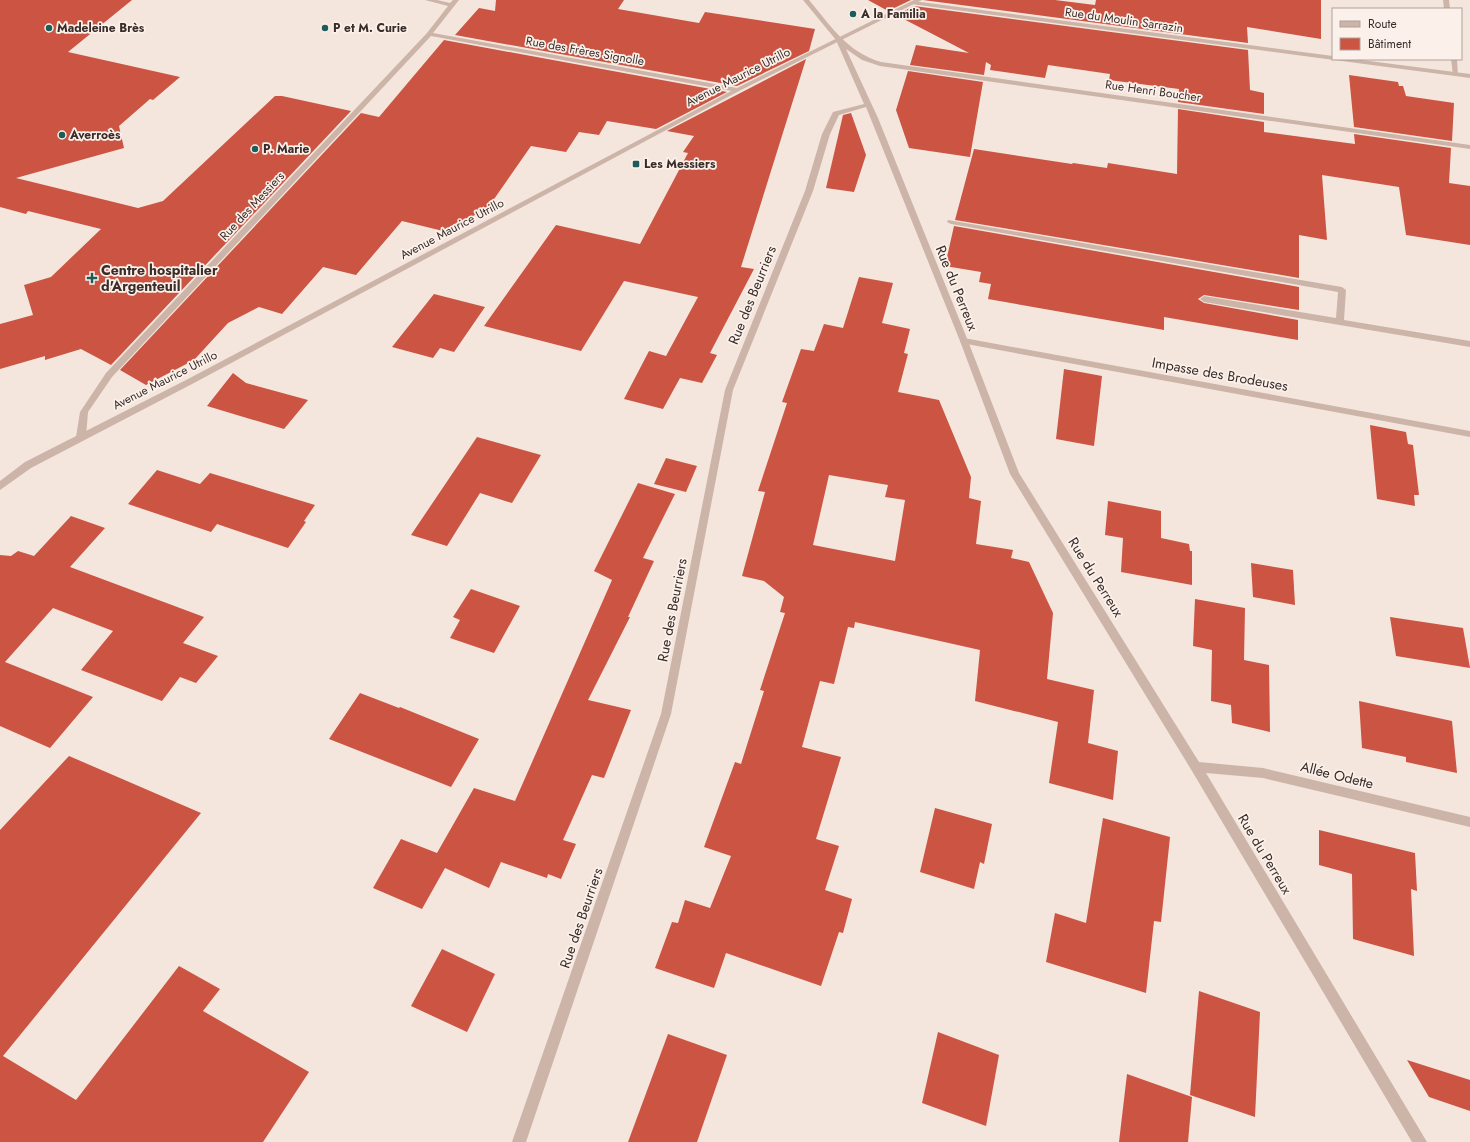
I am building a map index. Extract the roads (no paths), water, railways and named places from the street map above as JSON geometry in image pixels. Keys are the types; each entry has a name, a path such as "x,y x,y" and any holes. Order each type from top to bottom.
{"street":[{"path":"428,0 454,2"},
{"name":"Rue du Perreux","path":"806,0 839,40 867,104 964,341 1015,474 1196,767 1420,1142"},
{"name":"Rue des Messiers","path":"81,437 84,412 110,375 429,34 454,2"},
{"name":"Avenue Maurice Utrillo","path":"0,486 28,465 191,381 737,90 916,2"},
{"name":"Rue du Moulin Sarrazin","path":"916,2 1332,58"},
{"name":"Rue des Frères Signolle","path":"429,34 737,90"},
{"name":"Rue Henri Boucher","path":"839,40 864,59 880,64 1470,147"},
{"path":"1346,60 1470,76"},
{"path":"1454,60 1456,74"},
{"name":"Rue des Beurriers","path":"519,1142 666,714 728,390 809,191 826,134 831,123 836,114 867,104"},
{"path":"951,222 1342,290 1340,322"},
{"path":"1204,299 1470,344"},
{"name":"Impasse des Brodeuses","path":"964,341 1470,434"},
{"name":"Allée Odette","path":"1196,767 1263,773 1470,822"}],"place":[{"name":"A la Familia","path":"853,14"},
{"name":"Madeleine Brès","path":"49,28"},
{"name":"P et M. Curie","path":"325,28"},
{"name":"Averroès","path":"62,135"},
{"name":"P. Marie","path":"255,149"},
{"name":"Les Messiers","path":"636,164"},
{"name":"Centre hospitalier d'Argenteuil","path":"92,278"}]}
